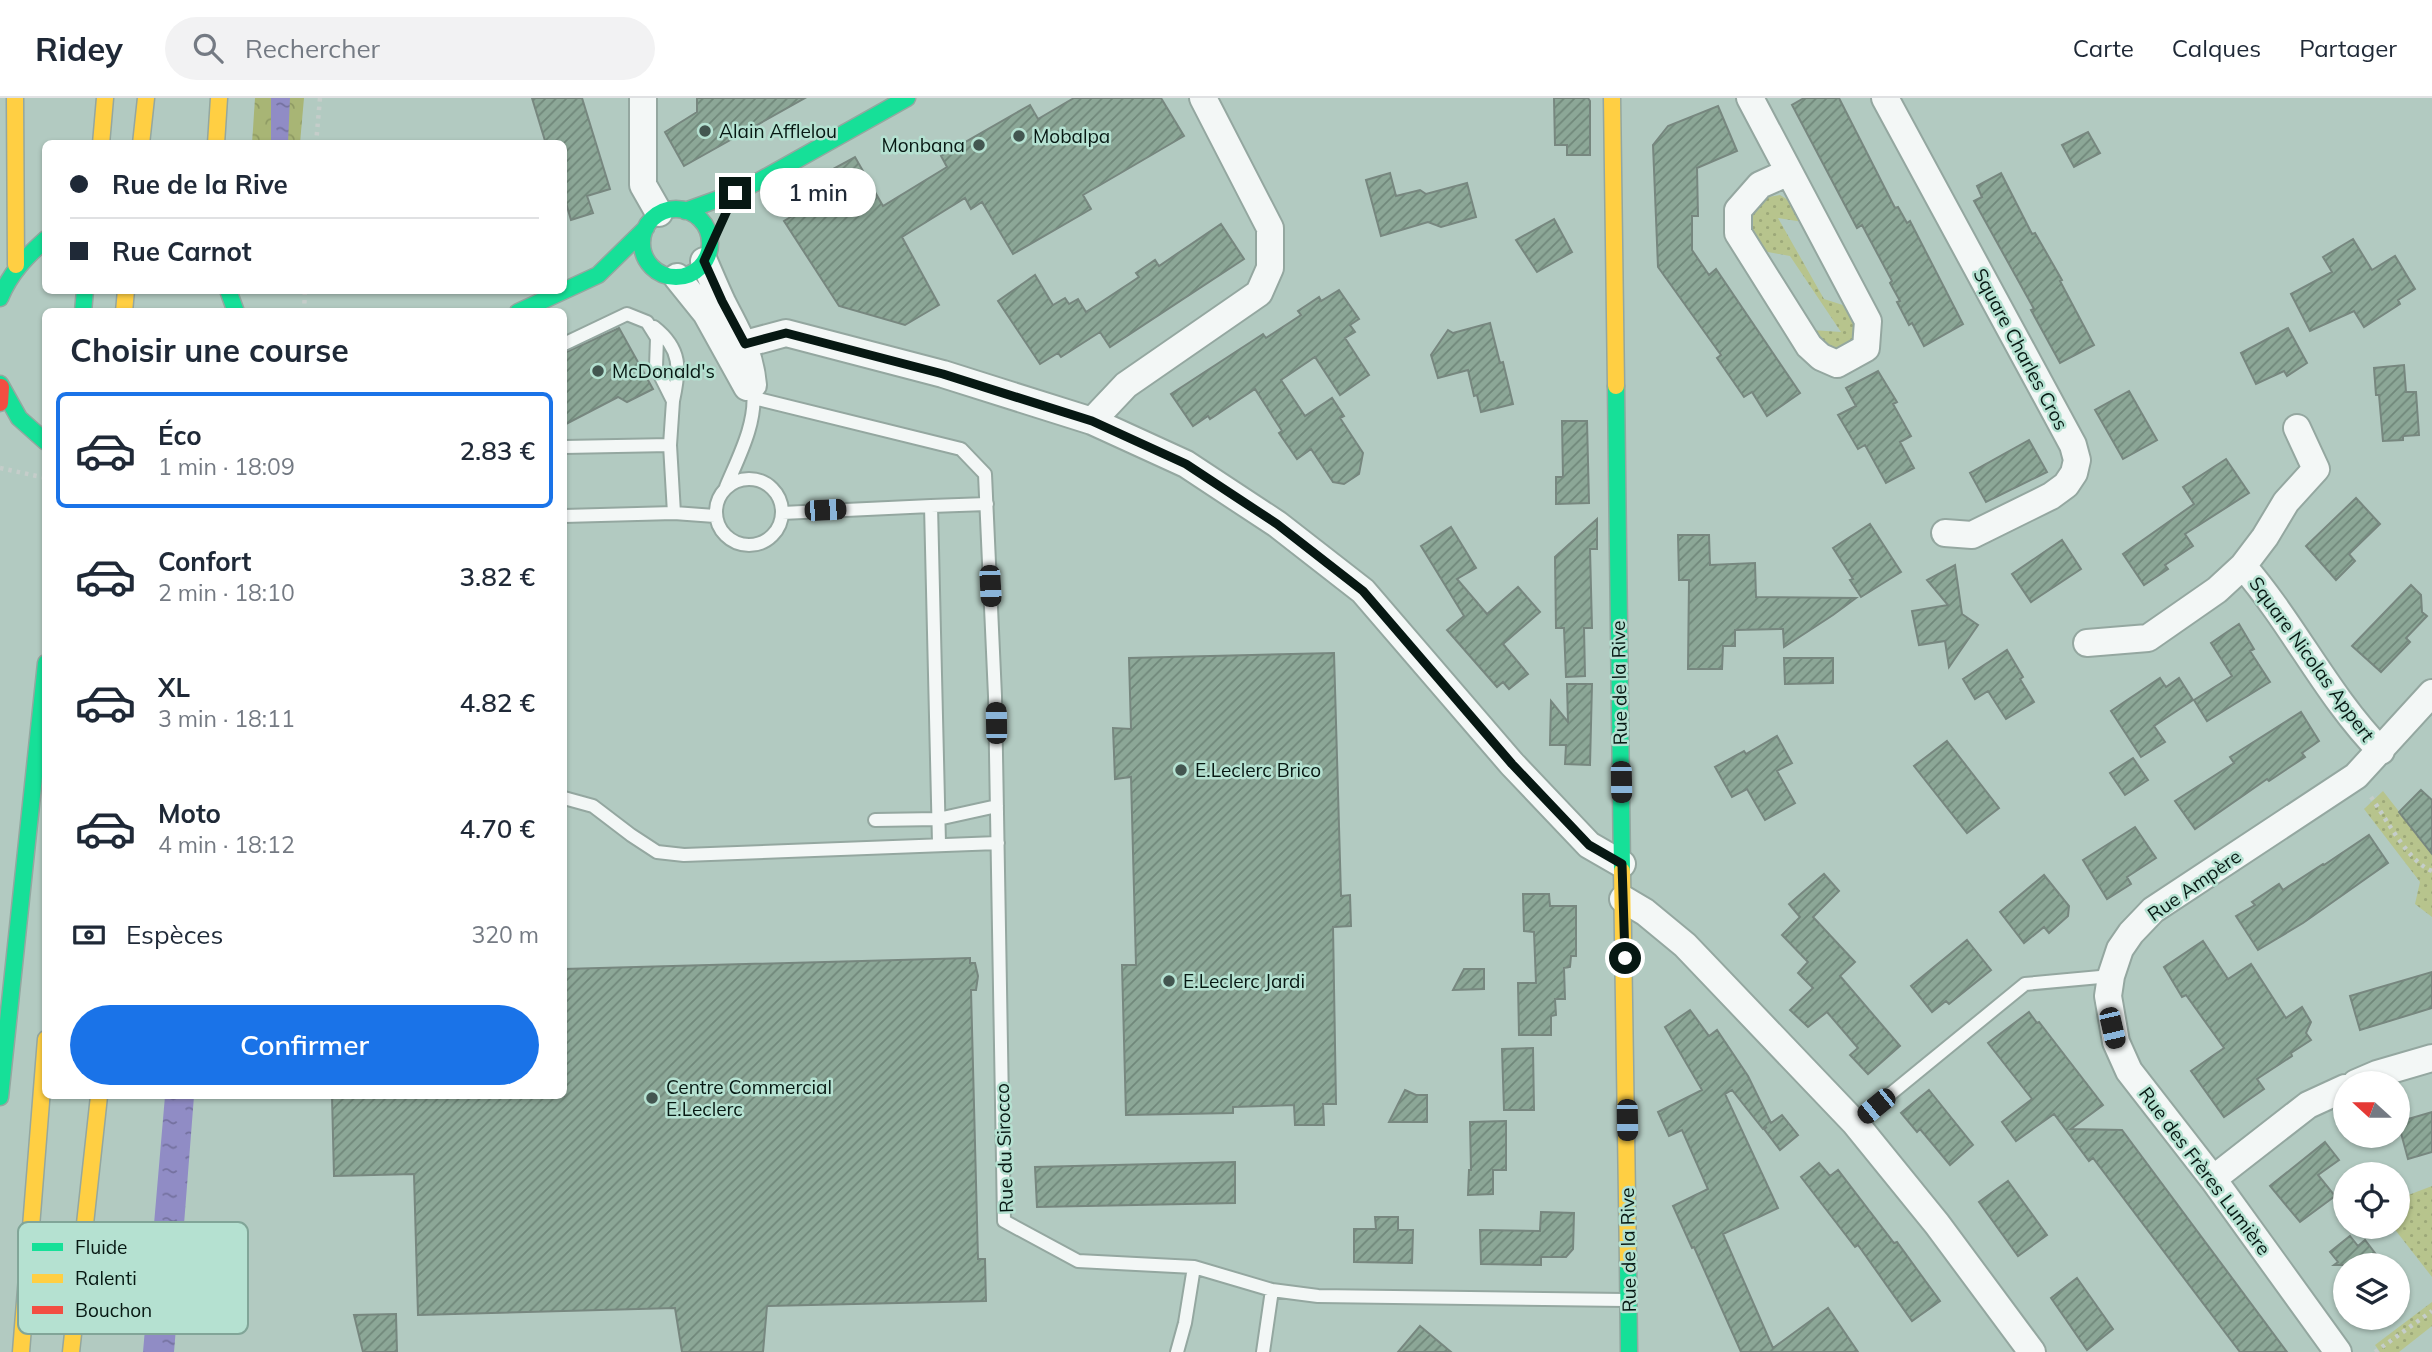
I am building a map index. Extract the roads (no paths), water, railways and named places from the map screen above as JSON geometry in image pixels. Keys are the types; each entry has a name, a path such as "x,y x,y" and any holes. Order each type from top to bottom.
{"main road":[{"path":"15,98 16,265"},
{"path":"101,140 105,98"},
{"path":"141,140 146,98"},
{"path":"216,140 219,98"},
{"path":"567,289 598,275 663,218 735,193 907,98"},
{"name":"Rue de la Rive","path":"1615,99 1629,1352"},
{"path":"598,275 692,272 707,254 735,193"},
{"path":"667,274 646,259 643,251 643,236 663,218 692,213 704,224 707,231 707,254"},
{"path":"0,298 3,283 16,265 42,242"},
{"path":"527,308 557,294"},
{"path":"0,391 19,418 42,438"},
{"path":"0,1097 42,700"},
{"path":"31,1222 42,1089"},
{"path":"85,1222 99,1099"},
{"path":"21,1352 22,1334"},
{"path":"71,1352 73,1334"}],"street":[{"path":"643,98 643,185 663,218"},
{"path":"1092,421 1126,385 1259,293 1270,268 1270,228 1203,98"},
{"path":"1750,98 1868,321 1866,348 1837,364 1821,358 1809,346 1738,233 1738,210 1760,185 1789,172"},
{"name":"Square Charles Cros","path":"1885,98 2073,445 2077,460 2074,473 2066,485 2051,496 1972,536 1945,533"},
{"path":"707,254 722,301 745,344 751,366 751,390"},
{"path":"667,274 706,313 751,390"},
{"path":"745,344 786,333 943,374 1092,421 1186,464 1277,524 1363,591 1518,770 1589,845 1622,864"},
{"name":"Square Nicolas Appert","path":"2087,643 2148,638 2217,590 2244,566 2286,502 2316,469 2297,428"},
{"name":"Square Nicolas Appert","path":"2244,566 2357,727 2381,751"},
{"name":"Rue Ampère","path":"2111,976 2120,950 2131,933 2153,910 2356,776 2432,693"},
{"path":"1623,899 1645,912 1685,945 1855,1123 1937,1224 2032,1352"},
{"name":"Rue des Frères Lumière","path":"2111,976 2109,1015 2116,1042 2129,1071 2213,1179 2338,1352"},
{"path":"2387,1071 2432,1058"},
{"path":"2213,1179 2308,1105 2333,1094"}],"lane":[{"path":"567,343 627,314 647,322 667,337 675,352 679,374 673,401 670,445 674,513"},
{"path":"647,322 657,338 656,367 673,401"},
{"name":"Rue du Sirocco","path":"751,390 961,449 985,474 995,696 1004,1221 1078,1261 1194,1267 1272,1290 1318,1296 1629,1300"},
{"path":"726,488 744,478 756,479 775,491 781,501 782,513 775,534 761,543 745,546 734,543 725,536 715,516 715,506 726,488 747,435 751,390"},
{"path":"567,447 670,445"},
{"path":"782,513 987,504"},
{"path":"931,506 939,844"},
{"path":"567,516 674,513 715,516"},
{"path":"567,799 593,806 657,852 702,856 998,843"},
{"path":"875,820 938,818 997,806"},
{"path":"1855,1123 2025,984 2111,976"},
{"path":"1177,1352 1185,1323 1194,1267"},
{"path":"1263,1352 1272,1290"}],"water":[{"path":"271,98 290,98 288,140 271,140"},
{"path":"165,1099 194,1099 184,1222 154,1222"},
{"path":"145,1334 175,1334 174,1352 143,1352"}],"place":[{"name":"Alain Afflelou","path":"705,131"},
{"name":"Mobalpa","path":"1019,136"},
{"name":"Monbana","path":"979,145"},
{"name":"McDonald's","path":"598,371"},
{"name":"E.Leclerc Brico","path":"1181,770"},
{"name":"E.Leclerc Jardi","path":"1169,981"},
{"name":"Centre Commercial E.Leclerc","path":"652,1098"}]}
